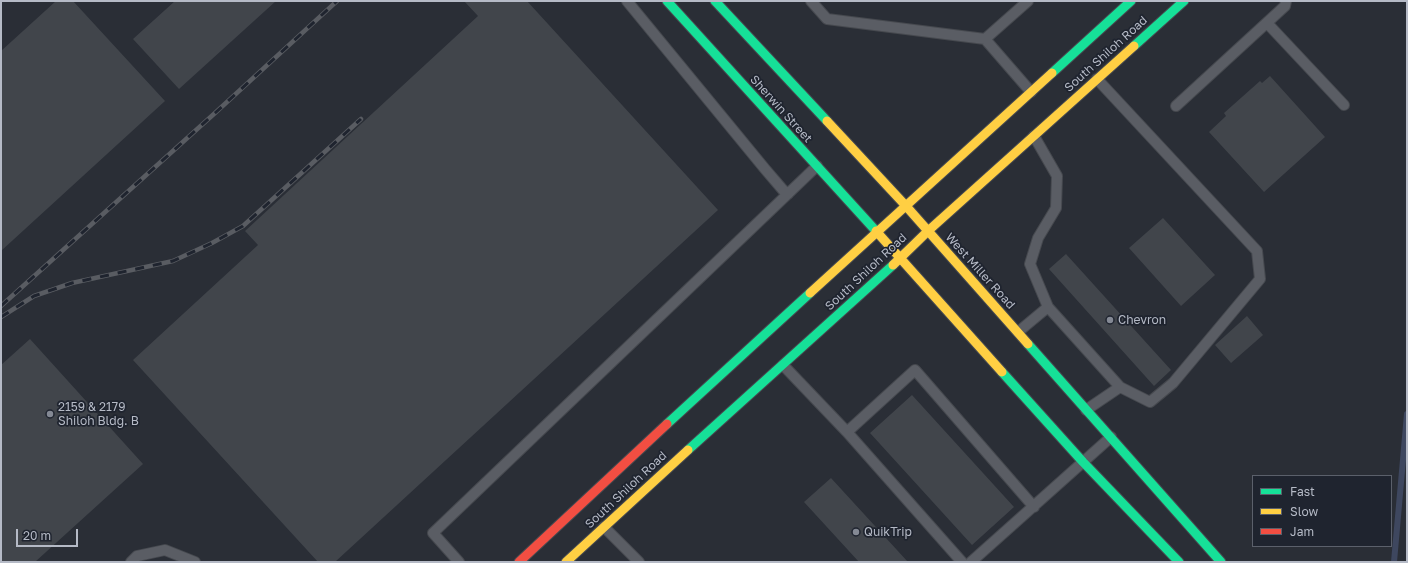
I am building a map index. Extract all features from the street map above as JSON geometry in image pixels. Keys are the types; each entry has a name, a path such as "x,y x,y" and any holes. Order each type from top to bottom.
{"main road":[{"name":"West Miller Road","path":"715,1 906,206 1221,562"},
{"name":"South Shiloh Road","path":"519,562 746,352 1131,1"},
{"name":"South Shiloh Road","path":"566,562 928,231 1184,1"},
{"name":"Sherwin Street","path":"672,3 878,233"},
{"path":"878,233 1083,462 1179,562"}],"lane":[{"path":"627,1 788,194"},
{"path":"811,1 827,19 985,39 1031,92"},
{"path":"985,39 1028,1"},
{"path":"1176,106 1285,6 1286,1"},
{"path":"1267,23 1344,104"},
{"path":"1034,136 1057,176 1056,208 1038,238 1030,264 1048,307 1120,387 1150,402 1173,383 1260,279 1256,251 1097,79"},
{"path":"459,562 433,533 817,166"},
{"path":"1018,332 1048,307"},
{"path":"783,365 847,432 962,562"},
{"path":"847,432 915,370 1034,507"},
{"path":"1086,410 1120,387"},
{"path":"971,562 1111,437"},
{"path":"604,527 639,562"},
{"path":"131,562 137,556 165,550 195,562"}],"building":[{"path":"56,1 73,1 165,101 1,251 1,51"},
{"path":"175,1 276,1 179,89 133,39"},
{"path":"464,1 527,1 718,210 335,562 318,562 133,360 258,245 245,231 478,16"},
{"path":"1270,76 1325,137 1264,192 1209,132 1226,116 1224,113 1260,81 1262,83"},
{"path":"1163,218 1215,275 1181,306 1129,248"},
{"name":"Chevron","path":"1066,254 1171,370 1154,386 1049,269"},
{"path":"1247,316 1263,335 1231,363 1215,345"},
{"name":"2159 & 2179 Shiloh Bldg. B","path":"30,339 143,464 35,562 1,562 1,365"},
{"name":"QuikTrip","path":"912,395 1014,507 972,545 870,433"},
{"name":"QuikTrip","path":"831,478 908,562 859,562 804,502"}],"waterway":[{"path":"1394,562 1407,414"}],"railway":[{"path":"1,306 337,1"},
{"path":"1,317 34,296 72,283 173,261 212,243 243,226 361,119"}],"traffic: fast":[{"path":"667,1 876,231"},
{"path":"715,1 827,121"},
{"path":"1052,73 1131,1"},
{"path":"1134,46 1184,1"},
{"path":"688,450 893,265"},
{"path":"667,424 810,293"},
{"path":"1028,344 1221,562"},
{"path":"1002,372 1083,462 1179,562"}],"traffic: slow":[{"path":"893,265 928,231 1134,46"},
{"path":"810,293 1052,73"},
{"path":"827,121 906,206 1028,344"},
{"path":"876,231 1002,372"},
{"path":"566,562 688,450"}],"traffic: jam":[{"path":"519,562 667,424"}],"place":[{"name":"Chevron","path":"1110,320"},
{"name":"2159 & 2179 Shiloh Bldg. B","path":"50,414"},
{"name":"QuikTrip","path":"856,532"}]}
